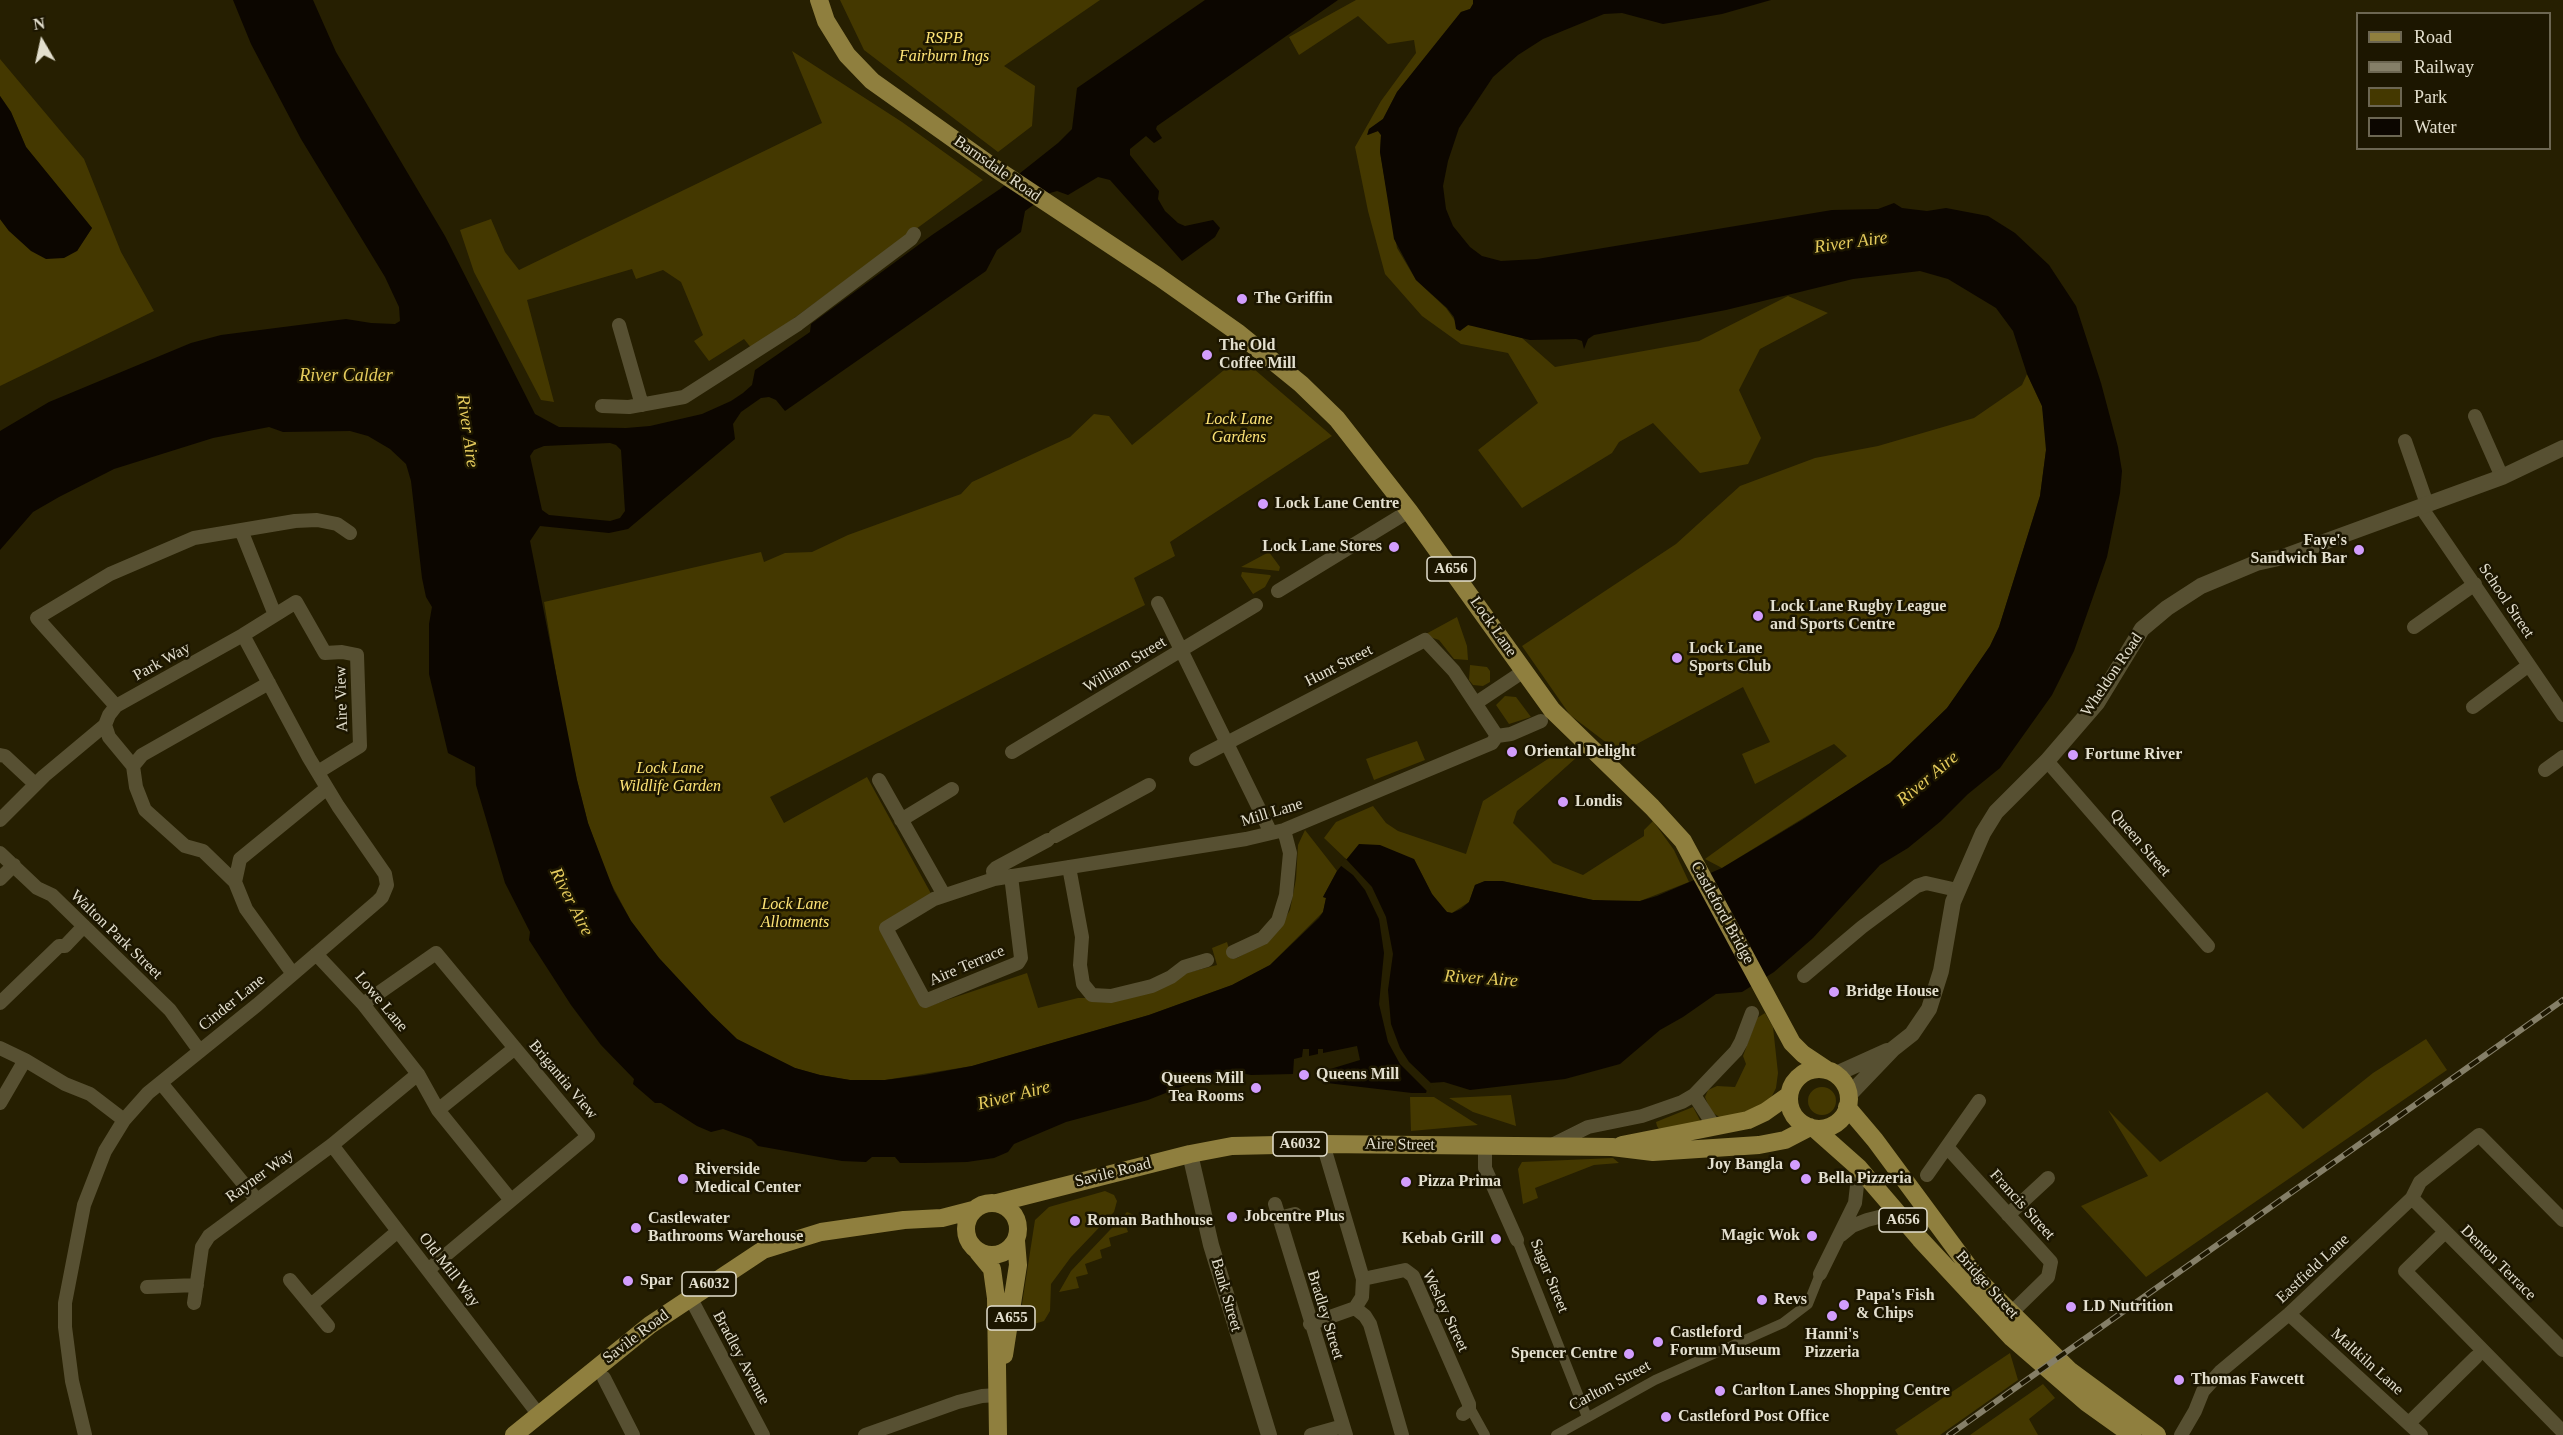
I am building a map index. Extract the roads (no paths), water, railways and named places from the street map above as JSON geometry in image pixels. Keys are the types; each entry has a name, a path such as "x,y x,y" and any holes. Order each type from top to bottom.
{"main road":[{"name":"Barnsdale Road","path":"819,0 834,36 856,67 872,81 1056,210 1206,310"},
{"name":"Lock Lane","path":"1206,310 1237,332 1308,391 1337,419 1409,511 1552,710 1658,813 1683,842"},
{"name":"Castleford Bridge","path":"1683,842 1792,1042"},
{"name":"A656","path":"1792,1042 1803,1054 1843,1081 1848,1102"},
{"name":"A656","path":"1792,1042 1793,1113 1798,1120 1812,1128"},
{"path":"1791,1090 1807,1072 1831,1072"},
{"name":"Aire Street","path":"1646,1145 1756,1117 1791,1090"},
{"path":"1812,1128 1833,1125 1841,1119 1848,1102"},
{"name":"Bridge Street","path":"1848,1102 1980,1282 2069,1370 2157,1435"},
{"name":"Aire Street","path":"1190,1154 1232,1146 1323,1144 1546,1148 1646,1145 1691,1150 1759,1145 1785,1140 1812,1128"},
{"name":"Bridge Street","path":"1812,1128 1859,1168 2012,1338 2087,1403 2132,1435"},
{"name":"Savile Road","path":"997,1203 1190,1154"},
{"path":"942,1218 986,1255 1004,1253 1036,1192"},
{"path":"997,1203 1011,1210 1017,1232"},
{"name":"A6032","path":"973,1210 980,1205 997,1203"},
{"path":"973,1210 966,1225 973,1246"},
{"name":"Savile Road","path":"514,1435 650,1324 763,1250 790,1240 857,1226 942,1218 973,1210"},
{"name":"A655","path":"997,1395 1018,1265 1017,1232"},
{"name":"A655","path":"973,1246 992,1269 998,1435"}],"street":[{"path":"602,406 614,408 642,405 684,397 798,324 911,239 914,234"},
{"path":"619,325 642,405"},
{"path":"2475,416 2502,477"},
{"name":"School Street","path":"2405,441 2424,506 2563,715"},
{"name":"Wheldon Road","path":"1848,1102 1893,1048 1912,1034 1929,1009 1941,971 1957,890 1973,853 1996,812 2048,761 2097,703 2142,629 2167,608 2201,586 2256,563 2283,557 2502,477 2563,449"},
{"path":"1278,591 1409,511"},
{"path":"0,820 35,784 105,725 116,706 37,618 110,574 194,538 295,521 317,520 337,524 350,533"},
{"path":"241,530 275,615"},
{"path":"2414,627 2475,584"},
{"name":"Park Way","path":"116,706 243,635 296,602"},
{"name":"Aire View","path":"296,602 325,653 342,652 357,655 360,746 318,772"},
{"path":"1158,603 1226,743 1290,853 1286,895 1278,921 1263,938 1233,952"},
{"name":"William Street","path":"1012,752 1256,605"},
{"name":"Cinder Lane","path":"86,1435 71,1371 65,1327 65,1303 73,1254 87,1195 105,1151 133,1108 382,897 387,885 385,874 327,788 243,635"},
{"name":"Hunt Street","path":"1196,759 1425,640 1454,671 1497,736"},
{"path":"2473,707 2529,665"},
{"path":"1476,703 1524,671"},
{"path":"137,761 269,684"},
{"name":"Mill Lane","path":"994,879 1277,832 1492,743 1497,736 1511,734 1541,721"},
{"path":"105,725 109,737 137,761"},
{"path":"0,754 35,784"},
{"path":"2545,770 2563,758"},
{"path":"137,761 136,787 145,810 185,846 203,851 235,882 246,909 293,974"},
{"name":"Queen Street","path":"2048,761 2208,946"},
{"path":"879,780 944,895 994,879 993,871 996,868 1149,785"},
{"path":"235,882 240,859 327,788"},
{"path":"902,819 952,789"},
{"name":"Walton Park Street","path":"0,853 37,888 52,895 170,1010 199,1050"},
{"path":"0,879 14,866"},
{"path":"1068,867 1082,937 1080,965 1083,984 1092,995 1111,996 1152,986 1171,977 1184,967 1207,960"},
{"name":"Aire Terrace","path":"944,895 886,928 925,1002 1018,963 1021,958 1011,876"},
{"path":"1804,976 1862,927 1917,886 1926,883 1957,890"},
{"path":"0,1003 58,946 65,946 84,926"},
{"name":"Brigantia View","path":"363,1004 436,953 588,1136 428,1270"},
{"name":"Lowe Lane","path":"316,954 363,1004 418,1074 438,1110 510,1199"},
{"path":"1546,1148 1588,1127 1642,1116 1682,1102 1694,1095 1736,1051 1742,1042 1752,1013"},
{"path":"0,1048 26,1060 65,1084 90,1094 124,1120"},
{"path":"438,1110 515,1048"},
{"name":"Wheldon Road","path":"1831,1072 1893,1048"},
{"path":"0,1103 26,1060"},
{"path":"332,1145 418,1074"},
{"path":"161,1083 256,1199"},
{"path":"1694,1095 1714,1126"},
{"path":"1927,1175 1979,1101"},
{"path":"1642,1116 1646,1145"},
{"name":"Eastfield Lane","path":"2181,1435 2195,1412 2203,1391 2221,1371 2289,1314 2412,1198 2420,1182 2479,1135 2563,1220"},
{"path":"1310,1324 1355,1308 1362,1297 1363,1279 1323,1144"},
{"name":"Rayner Way","path":"197,1285 202,1247 209,1236 332,1145"},
{"name":"Old Mill Way","path":"332,1145 539,1415"},
{"name":"Sagar Street","path":"1485,1147 1485,1168 1517,1240 1587,1417"},
{"name":"Francis Street","path":"1947,1147 2051,1262 2048,1277 2011,1314"},
{"name":"Bank Street","path":"1190,1154 1211,1245 1269,1435"},
{"name":"Carlton Street","path":"1556,1435 1655,1380 1783,1323 1808,1304 1855,1203 1859,1168"},
{"path":"2008,1215 2048,1178"},
{"name":"Denton Terrace","path":"2412,1198 2444,1233 2563,1350"},
{"name":"Bradley Street","path":"1275,1204 1344,1430"},
{"path":"1279,1218 1295,1214"},
{"path":"1838,1238 1852,1226 1867,1220 1883,1216 1902,1218"},
{"path":"311,1305 398,1231"},
{"path":"2444,1233 2405,1271 2563,1432"},
{"name":"Wesley Street","path":"1363,1279 1405,1270 1410,1272 1417,1282 1466,1411 1485,1435"},
{"path":"290,1280 328,1326"},
{"path":"147,1287 197,1285 194,1303"},
{"name":"Bradley Avenue","path":"690,1296 763,1435"},
{"path":"1355,1308 1365,1316 1370,1324 1402,1435"},
{"path":"1989,1314 2002,1320 2011,1314"},
{"path":"2011,1314 2006,1325 2012,1338"},
{"name":"Maltkiln Lane","path":"2289,1314 2421,1435"},
{"path":"2409,1423 2476,1358"},
{"path":"604,1378 633,1435"},
{"path":"865,1435 958,1402 997,1395"},
{"path":"1311,1435 1344,1430"}],"water":[{"path":"233,0 313,0 336,52 445,236 535,414 559,427 626,428 650,426 702,414 743,393 752,385 755,370 810,332 811,324 932,235 1000,189 1058,143 1072,129 1077,88 1205,0 1338,0 1157,126 1156,129 1162,138 1154,143 1146,136 1130,149 1130,155 1159,191 1158,199 1165,211 1178,223 1185,226 1213,220 1220,228 1215,237 1182,261 1110,180 1098,177 1068,195 1057,191 1050,193 1025,211 1021,232 997,250 986,271 785,411 776,400 769,397 761,398 741,412 733,424 735,439 628,529 609,533 540,526 530,541 577,780 588,823 614,891 631,921 659,958 737,1039 795,1068 820,1075 850,1080 885,1080 972,1066 1149,1015 1232,985 1270,965 1319,918 1326,898 1323,897 1337,871 1359,844 1380,845 1414,859 1432,894 1447,912 1452,913 1469,902 1475,885 1485,881 1502,881 1593,900 1640,901 1657,896 1722,868 1890,763 1947,708 1990,646 1999,627 2040,496 2046,450 2042,406 2027,374 2013,331 1996,308 1948,279 1920,271 1853,279 1726,310 1594,335 1588,339 1584,349 1582,341 1576,339 1530,340 1468,325 1460,331 1456,329 1454,317 1447,308 1416,280 1394,239 1380,152 1381,135 1378,131 1367,135 1369,129 1383,119 1397,92 1461,12 1470,9 1473,0 1771,0 1722,14 1663,24 1622,13 1604,14 1543,39 1518,55 1493,77 1459,128 1448,161 1443,186 1446,209 1453,226 1470,247 1482,256 1501,261 1537,259 1832,210 1878,209 1894,203 1902,208 1927,211 1946,208 1988,216 2015,233 2049,265 2076,306 2101,383 2122,471 2120,493 2107,557 2074,651 2052,695 2000,768 1908,848 1880,865 1813,938 1774,972 1742,992 1716,994 1660,1030 1620,1064 1565,1079 1470,1090 1444,1082 1429,1083 1426,1093 1412,1093 1327,1083 1327,1070 1360,1060 1357,1046 1323,1053 1323,1049 1318,1049 1318,1054 1309,1056 1309,1049 1303,1049 1302,1057 1294,1059 1293,1074 1251,1075 1230,1071 1211,1075 1148,1100 1066,1122 1014,1144 1008,1152 994,1158 967,1162 924,1163 900,1163 895,1157 872,1157 866,1162 842,1161 758,1146 751,1139 723,1129 711,1132 697,1126 661,1103 655,1103 633,1084 634,1079 601,1045 571,1005 529,940 530,932 505,883 476,785 475,767 448,753 429,674 429,624 432,607 426,597 422,578 411,481 406,464 390,449 368,436 350,431 283,432 269,427 213,438 114,469 59,497 33,512 0,550 0,431 49,402 191,343 221,335 346,319 395,324 400,321 399,307 385,277 301,139 251,44","holes":["610,443 621,450 625,511 620,518 610,521 549,515 542,510 530,456 534,450 544,446"]},
{"path":"0,96 11,112 26,147 92,228 77,251 64,258 46,259 31,251 9,231 0,219"}],"railway":[{"path":"1949,1435 2563,1000"}],"place":[{"name":"The Griffin","path":"1242,299"},
{"name":"The Old Coffee Mill","path":"1207,355"},
{"name":"Lock Lane Centre","path":"1263,504"},
{"name":"Lock Lane Stores","path":"1394,547"},
{"name":"Faye's Sandwich Bar","path":"2359,550"},
{"name":"Lock Lane Rugby League and Sports Centre","path":"1758,616"},
{"name":"Lock Lane Sports Club","path":"1677,658"},
{"name":"Oriental Delight","path":"1512,752"},
{"name":"Fortune River","path":"2073,755"},
{"name":"Londis","path":"1563,802"},
{"name":"Bridge House","path":"1834,992"},
{"name":"Queens Mill","path":"1304,1075"},
{"name":"Queens Mill Tea Rooms","path":"1256,1088"},
{"name":"Joy Bangla","path":"1795,1165"},
{"name":"Riverside Medical Center","path":"683,1179"},
{"name":"Bella Pizzeria","path":"1806,1179"},
{"name":"Pizza Prima","path":"1406,1182"},
{"name":"Jobcentre Plus","path":"1232,1217"},
{"name":"Roman Bathhouse","path":"1075,1221"},
{"name":"Castlewater Bathrooms Warehouse","path":"636,1228"},
{"name":"Magic Wok","path":"1812,1236"},
{"name":"Kebab Grill","path":"1496,1239"},
{"name":"Spar","path":"628,1281"},
{"name":"Revs","path":"1762,1300"},
{"name":"Papa's Fish & Chips","path":"1844,1305"},
{"name":"LD Nutrition","path":"2071,1307"},
{"name":"Hanni's Pizzeria","path":"1832,1316"},
{"name":"Castleford Forum Museum","path":"1658,1342"},
{"name":"Spencer Centre","path":"1629,1354"},
{"name":"Thomas Fawcett","path":"2179,1380"},
{"name":"Carlton Lanes Shopping Centre","path":"1720,1391"},
{"name":"Castleford Post Office","path":"1666,1417"}],"park label":[{"name":"RSPB Fairburn Ings","path":"944,48"},
{"name":"Lock Lane Gardens","path":"1239,429"},
{"name":"Lock Lane Wildlife Garden","path":"670,778"},
{"name":"Lock Lane Allotments","path":"795,914"}],"water label":[{"name":"River Aire","path":"1851,243"},
{"name":"River Calder","path":"346,376"},
{"name":"River Aire","path":"467,431"},
{"name":"River Aire","path":"1928,779"},
{"name":"River Aire","path":"571,902"},
{"name":"River Aire","path":"1481,979"},
{"name":"River Aire","path":"1014,1096"}]}
